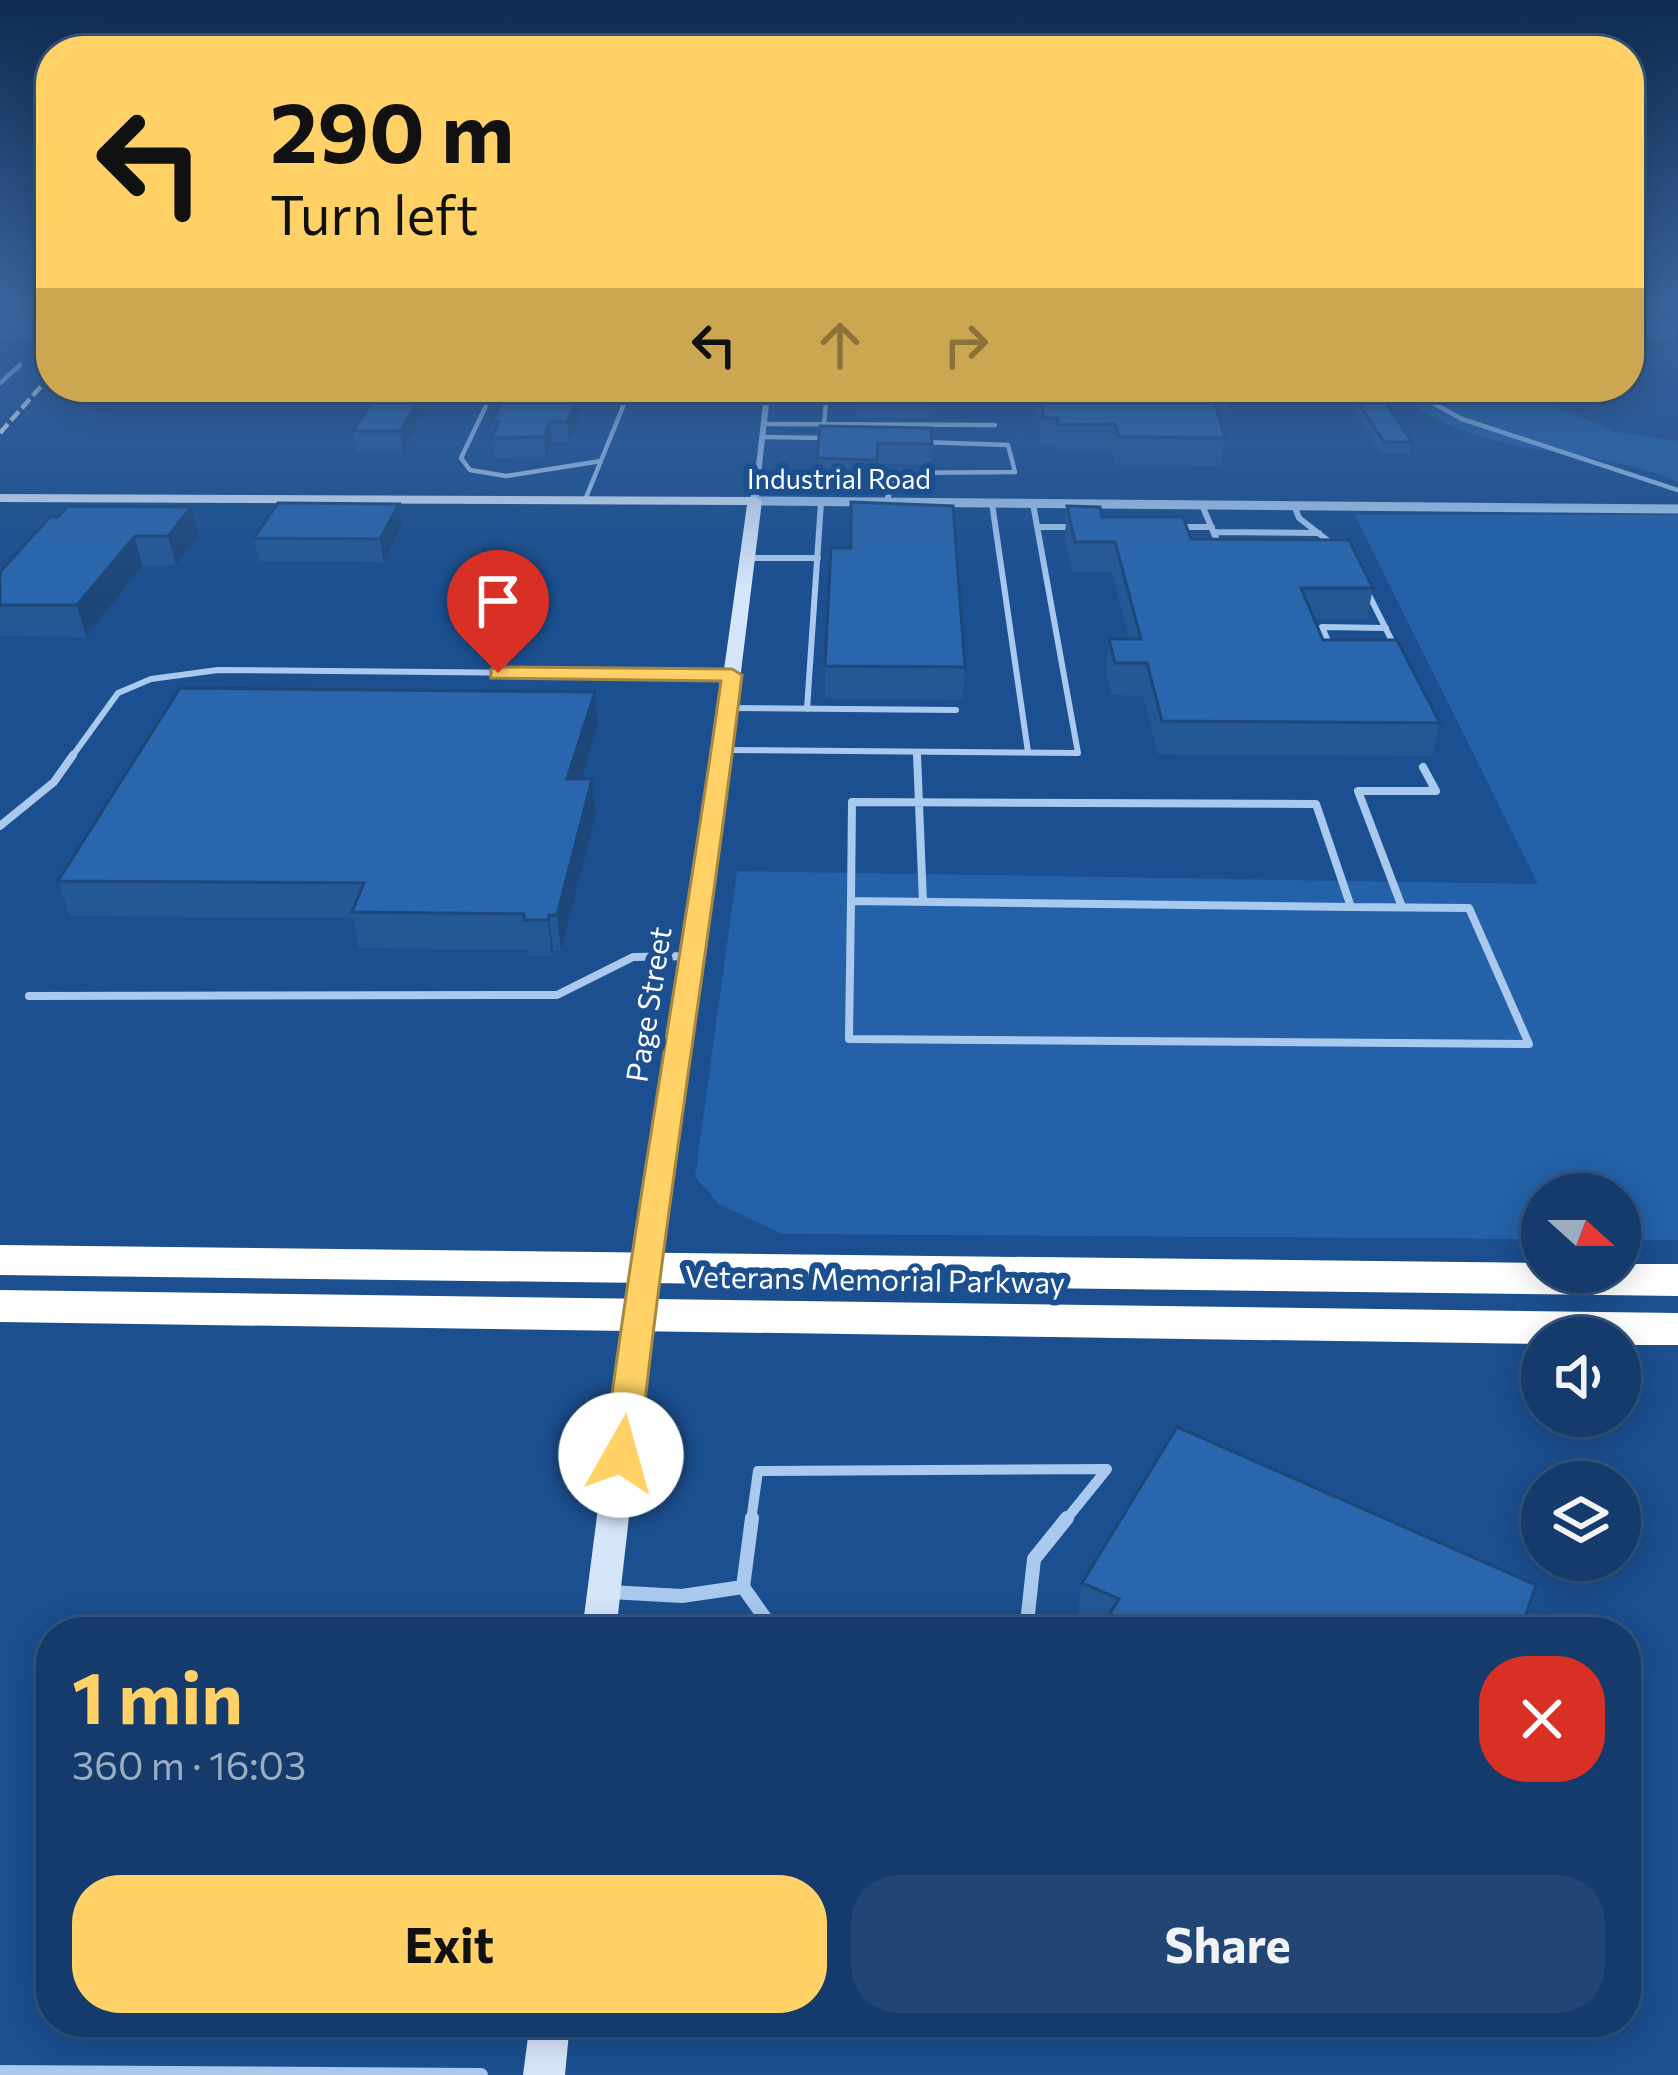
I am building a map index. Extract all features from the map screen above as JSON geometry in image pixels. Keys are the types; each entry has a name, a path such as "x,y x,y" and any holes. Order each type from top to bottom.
{"highway":[{"name":"Veterans Memorial Parkway","path":"0,1260 1678,1280"},
{"name":"Veterans Memorial Parkway","path":"0,1306 1678,1329"}],"street":[{"name":"Page Street","path":"601,1617 644,1268 695,956 767,402"},
{"name":"Industrial Road","path":"0,498 1678,508"},
{"path":"544,2075 548,2037"}],"lane":[{"path":"488,402 461,458 470,470 506,476 601,461"},
{"path":"585,501 626,402"},
{"path":"824,424 826,402"},
{"path":"764,424 994,425"},
{"path":"762,437 830,438"},
{"path":"887,502 895,473 1015,472 1008,445 908,441"},
{"path":"807,709 821,502"},
{"path":"992,503 1028,752"},
{"path":"722,750 1078,753 1033,504"},
{"path":"1202,505 1222,554"},
{"path":"1294,505 1299,518 1345,554 1325,554"},
{"path":"1037,526 1081,527"},
{"path":"1168,527 1319,533"},
{"path":"748,558 818,558"},
{"path":"1362,579 1398,654 1376,654"},
{"path":"1333,654 1322,628 1386,628"},
{"path":"0,826 54,782 118,693 151,679 218,670 732,675"},
{"path":"728,708 956,710"},
{"path":"916,752 923,902"},
{"path":"1402,908 1358,791 1436,791 1423,766"},
{"path":"849,902 923,902 1402,908 1469,908 1529,1043 848,1039 849,902 852,802 1316,804 1351,907"},
{"path":"29,996 556,995 633,957 695,956"},
{"path":"764,1617 742,1587 758,1471 1107,1469 1034,1559 1028,1617"},
{"path":"604,1592 682,1596 742,1587"},
{"path":"0,2072 481,2075"}],"shaded area":[{"path":"1410,402 1545,402 1616,432 1678,441 1678,481 1604,460 1495,440"},
{"path":"1355,515 1678,515 1678,1240 1641,1240 1641,1173 1521,1173 1521,1239 782,1234 719,1204 695,1177 737,871 1538,884"}],"building":[{"path":"372,402 417,402 400,431 353,431"},
{"path":"502,402 576,402 567,422 550,422 544,437 491,438 499,422 492,422"},
{"path":"1041,402 1214,402 1225,438 1119,437 1115,424 1058,425 1057,418 1043,418"},
{"path":"1358,402 1385,402 1412,442 1384,442"},
{"path":"820,426 931,428 932,444 878,443 877,460 817,458"},
{"path":"851,502 953,506 965,667 825,666 831,548 851,548"},
{"path":"278,503 399,504 380,539 254,538"},
{"path":"68,506 191,507 168,536 135,536 77,605 0,605 0,572 50,517 58,517"},
{"path":"1067,506 1100,507 1102,517 1183,517 1191,539 1349,540 1373,588 1301,588 1323,640 1397,640 1440,723 1162,721 1147,663 1115,663 1109,639 1141,639 1115,542 1075,542"},
{"path":"180,688 595,692 567,779 592,779 557,915 524,920 524,914 352,912 364,883 58,881"},
{"path":"1177,1427 1536,1585 1525,1617 1108,1617 1119,1599 1082,1583"}],"waterway":[{"path":"1431,402 1462,419 1678,490"}],"railway":[{"path":"0,433 33,396"}],"route":[{"path":"498,673 732,675 621,1455"}]}
